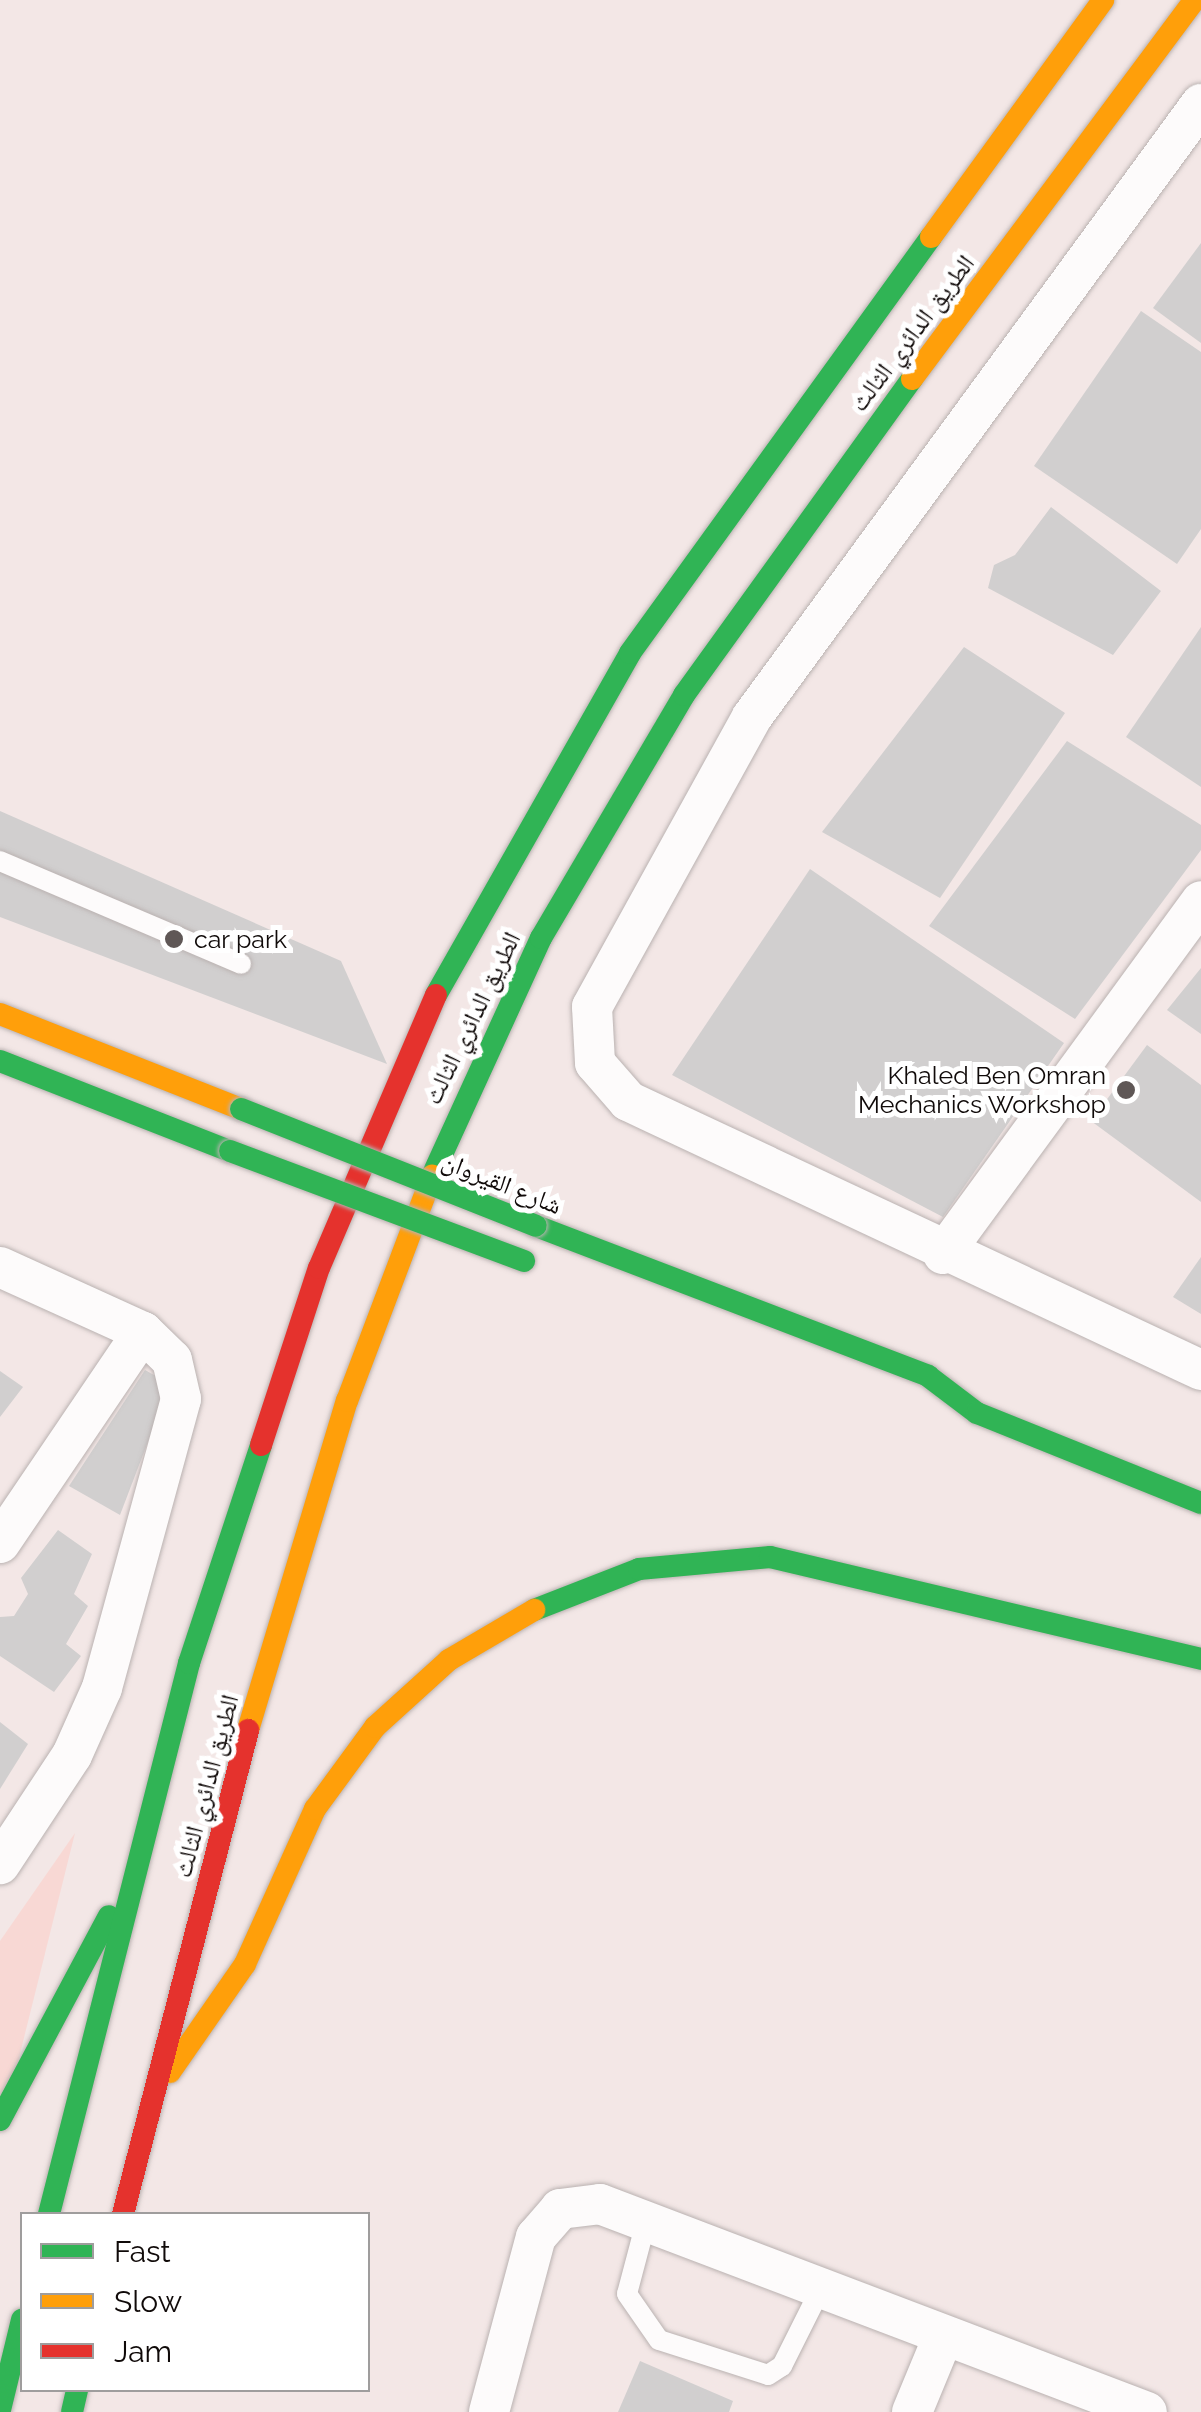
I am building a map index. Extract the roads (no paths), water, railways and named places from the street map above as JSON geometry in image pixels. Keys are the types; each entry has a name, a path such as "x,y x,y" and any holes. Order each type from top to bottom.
{"main road":[{"name":"الطريق الدائري الثالث","path":"50,2212 189,1663 270,1407 436,994 630,652 1103,0"},
{"name":"الطريق الدائري الثالث","path":"123,2212 262,1681 353,1382 458,1109 541,938 777,560 1194,0"},
{"name":"شارع القيروان","path":"0,1014 928,1376 977,1413 1201,1503"},
{"path":"0,1061 533,1265"},
{"name":"شارع القيروان","path":"928,1414 977,1413"},
{"path":"155,2090 226,1996 315,1809 375,1727 449,1660 556,1597 654,1566 770,1557 1201,1660"},
{"path":"0,2120 64,1988 134,1881"},
{"path":"0,2410 20,2328"}],"street":[{"path":"1201,104 752,717 592,1007 595,1063 628,1100 943,1254 1201,1370"},
{"path":"943,1254 1201,901"},
{"path":"0,1267 143,1332 172,1360 181,1400 102,1688 72,1756 0,1864"},
{"path":"0,1542 143,1332"},
{"path":"489,2412 536,2238 560,2209 600,2204 1147,2412"},
{"path":"912,2412 943,2337"}],"lane":[{"path":"0,862 241,964"},
{"path":"646,2222 627,2294 659,2340 768,2374 782,2366 820,2290"}],"place":[{"name":"car park","path":"174,939"},
{"name":"Khaled Ben Omran Mechanics Workshop","path":"1126,1090"}]}
